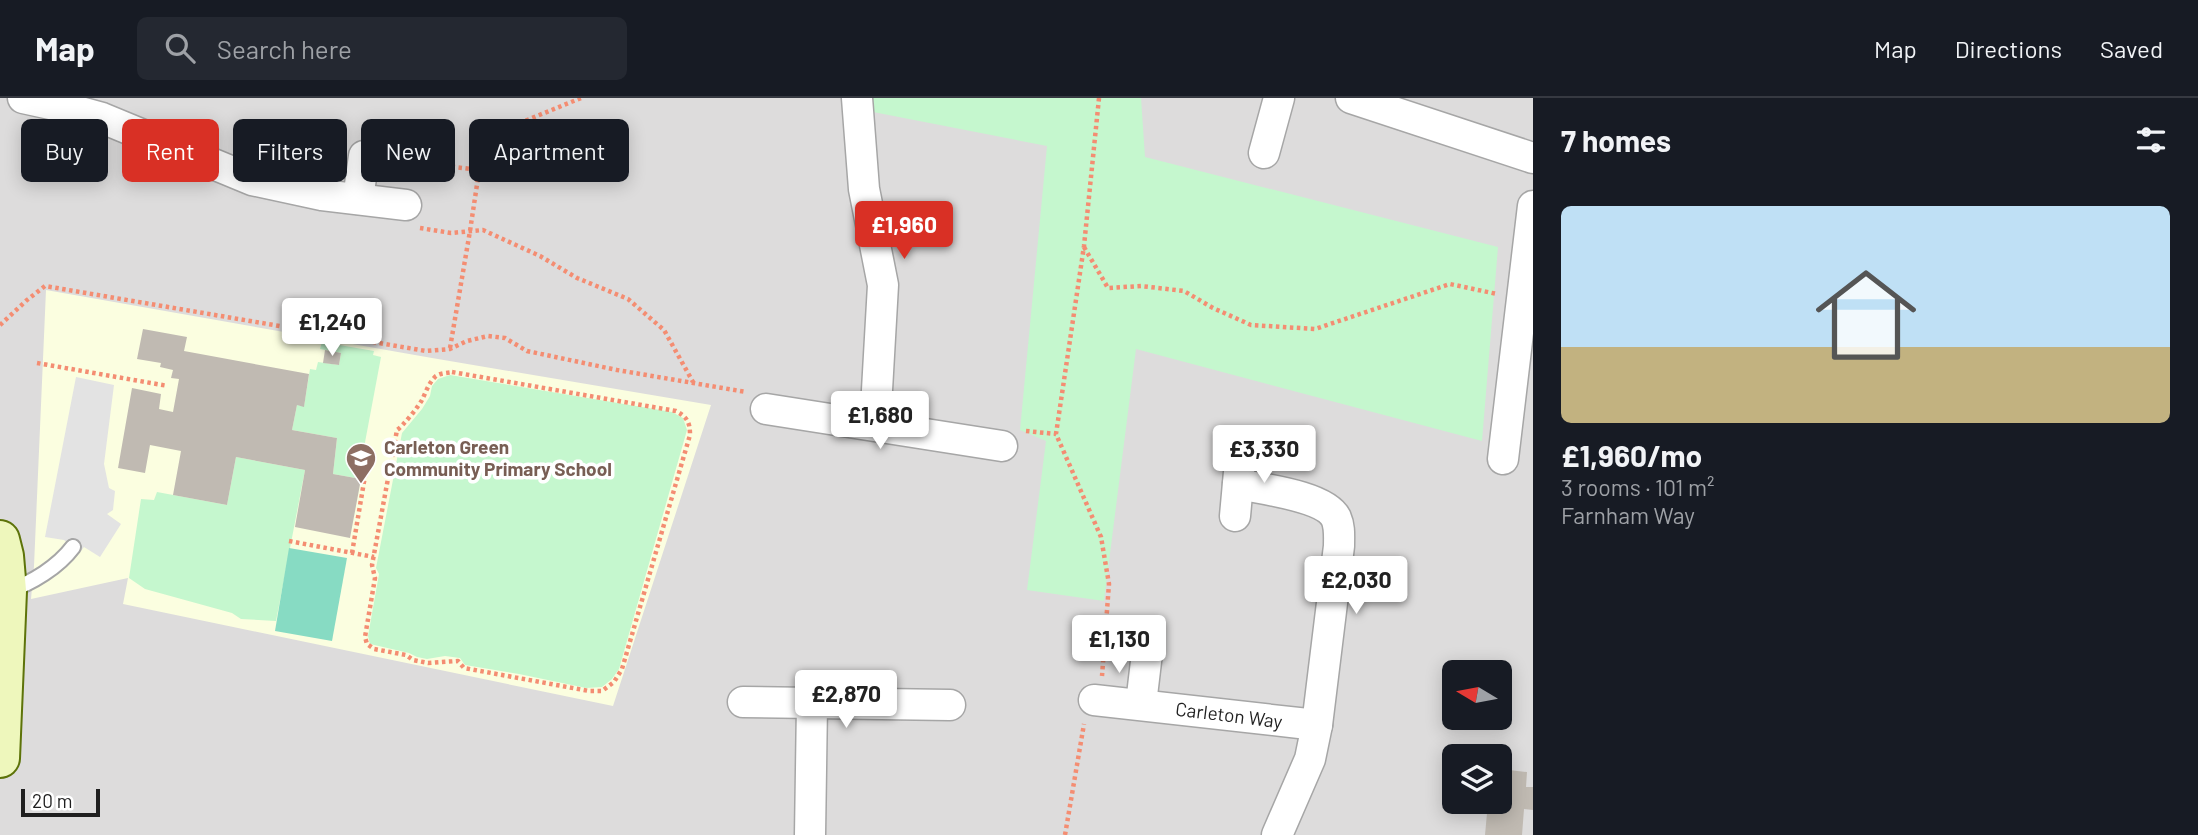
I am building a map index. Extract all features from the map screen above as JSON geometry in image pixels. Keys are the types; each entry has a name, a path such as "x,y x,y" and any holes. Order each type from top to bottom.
{"street":[{"path":"23,98 102,118 252,180 322,195 406,205"},
{"path":"857,98 864,189 883,285 875,425"},
{"path":"1264,153 1279,98"},
{"path":"1351,98 1533,158"},
{"path":"358,200 361,178"},
{"path":"1503,459 1533,206"},
{"path":"766,409 1002,446"},
{"path":"1236,516 1241,450"},
{"path":"1238,484 1320,504 1335,516 1339,530 1317,725 1310,759 1276,835"},
{"path":"0,540 7,591 1,741"},
{"path":"1141,704 1147,653"},
{"name":"Carleton Way","path":"1097,701 1317,725"},
{"path":"743,702 950,705"},
{"path":"810,835 812,704"}],"lane":[{"path":"7,591 58,563 73,547"}],"path":[{"path":"530,119 581,98"},
{"path":"1065,835 1085,716 1097,701 1109,584 1101,537 1056,434 1084,246 1099,98"},
{"path":"450,349 477,182"},
{"path":"406,205 401,225 451,233 483,230 577,278 628,299 664,330 693,383"},
{"path":"1084,246 1108,288 1141,286 1184,292 1213,309 1251,325 1315,329 1450,284 1522,299"},
{"path":"0,325 45,286 426,351 450,349 488,336 505,338 527,351 617,370 759,394 766,409"},
{"path":"37,363 168,386"},
{"path":"452,372 676,411 685,416 690,426 690,435 622,668 614,682 602,691 577,691 464,668 457,661 428,663 413,660 406,655 374,649 367,644 365,637 375,578 372,565 374,557 397,430 420,404 430,383 443,373 452,372"},
{"path":"352,553 366,476 362,472"},
{"path":"289,541 374,557"}],"shaded area":[{"path":"0,98 1533,98 1533,835 0,835"},
{"name":"Carleton Green Community Primary School","path":"46,290 711,405 613,706 123,604 128,578 31,599"},
{"path":"76,377 114,385 104,464 109,488 115,491 113,510 107,514 121,524 100,557 84,547 80,552 64,540 45,537"}],"green space":[{"path":"869,98 1141,98 1145,157 1498,247 1482,441 1136,349 1104,601 1027,590 1046,441 1020,430 1047,146 868,111"},
{"path":"322,342 374,351 373,355 381,357 363,453 361,479 333,474 337,438 292,430 297,405 304,406 310,369 316,370 318,362 339,365 341,353 320,349"},
{"path":"450,375 672,412 683,418 687,430 619,669 602,687 586,688 465,665 460,658 445,656 427,659 370,644 368,636 379,574 376,568 402,433 422,409 430,396 432,386 438,379"},
{"path":"236,457 305,470 276,621 241,619 232,613 145,589 129,578 141,499 154,500 157,492 227,505"},
{"path":"289,548 347,558 332,641 275,631"}],"building":[{"path":"143,329 187,337 184,351 309,374 304,407 297,405 292,430 337,438 333,474 361,479 350,538 295,527 305,470 236,457 227,505 173,495 181,451 150,445 145,473 118,468 132,388 161,394 159,409 173,412 179,379 171,378 173,370 160,367 161,363 137,359"},
{"path":"325,350 341,353 339,365 323,363"},
{"path":"1512,770 1527,772 1526,787 1533,787 1533,810 1524,809 1522,835 1485,835 1487,814 1512,814"}],"place":[{"name":"Carleton Green Community Primary School","path":"361,485"}]}
